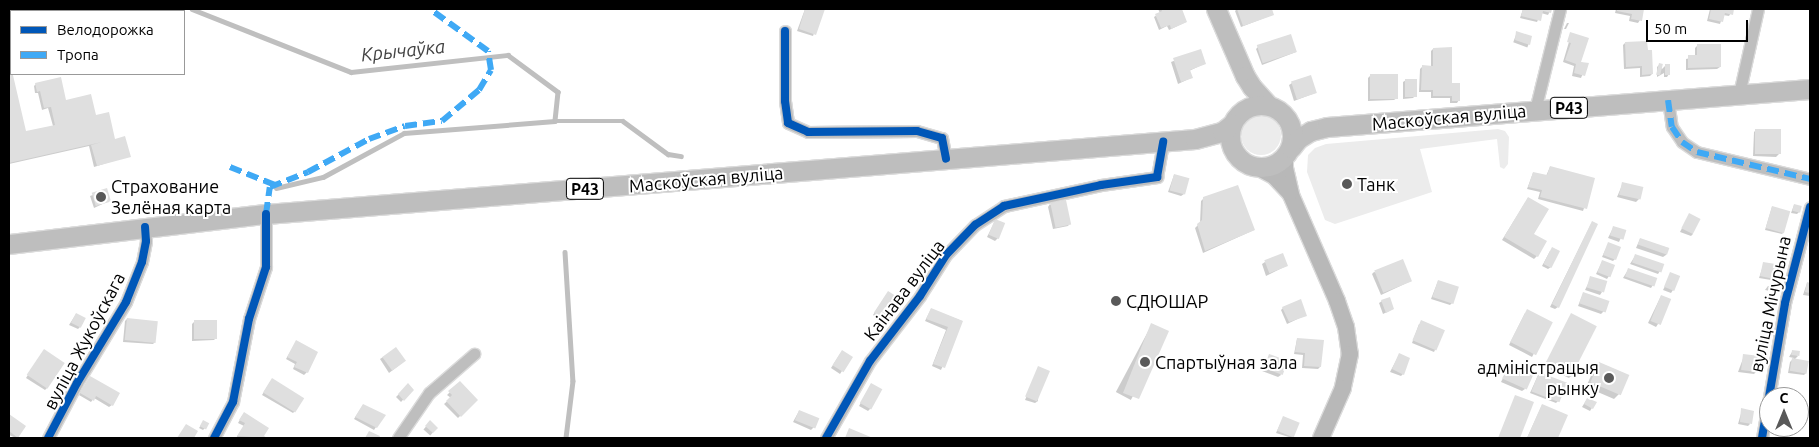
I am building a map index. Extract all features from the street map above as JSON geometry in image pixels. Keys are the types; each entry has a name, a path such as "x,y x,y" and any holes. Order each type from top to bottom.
{"main road":[{"path":"1216,9 1245,76 1252,87 1290,123 1293,135 1285,168 1291,195 1337,301 1346,327 1350,354 1343,388 1322,438"},
{"path":"1237,156 1231,146 1230,135 1246,91 1245,76"},
{"name":"Маскоўская вуліца","path":"1288,152 1298,139 1311,131 1328,127 1810,89"},
{"name":"Р43","path":"1235,120 1246,108 1257,104 1275,109"},
{"name":"Маскоўская вуліца","path":"1275,109 1299,122 1328,127"},
{"name":"Маскоўская вуліца","path":"9,244 266,214 1195,139 1222,132 1235,120"},
{"name":"Маскоўская вуліца","path":"1195,139 1211,142 1237,156"},
{"name":"Р43","path":"1237,156 1246,164 1256,167 1267,167 1288,152"},
{"path":"1256,167 1274,176 1291,195"}],"street":[{"path":"1535,110 1560,9"},
{"path":"1739,94 1758,9"},
{"path":"785,31 785,101 788,123 808,132 917,131 942,138 946,159"},
{"path":"1668,100 1672,127 1682,142 1697,152 1810,179"},
{"name":"Каінава вуліца","path":"826,438 870,361 920,296 946,255 975,225 1004,206 1101,184 1157,177 1163,142"},
{"name":"вуліца Мічурына","path":"1762,438 1785,302 1810,207"},
{"path":"214,438 232,402 249,318 266,267 266,214"},
{"name":"вуліца Жукоўскага","path":"48,438 77,383 126,302 142,262 146,227"},
{"path":"398,438 429,393 474,354"}],"shaded area":[{"path":"1265,115 1272,118 1278,124 1281,135 1280,143 1272,152 1265,155 1257,155 1250,152 1242,143 1241,131 1244,124 1253,116"},
{"path":"1498,129 1505,131 1509,137 1508,164 1504,169 1500,167 1497,139 1420,149 1432,192 1335,224 1325,220 1307,172 1308,155 1315,148 1326,144"}],"building":[{"path":"805,9 825,9 816,35 799,29"},
{"path":"1161,9 1182,9 1187,22 1171,29 1170,25 1161,28 1155,14 1162,11"},
{"path":"1237,9 1272,9 1274,15 1243,26"},
{"path":"1523,9 1552,9 1551,13 1543,11 1541,21 1521,16"},
{"path":"1617,9 1644,9 1642,21 1631,19 1632,14 1617,11"},
{"path":"1711,9 1734,9 1733,15 1725,13 1723,22 1709,19"},
{"path":"1516,31 1532,36 1530,45 1515,40"},
{"path":"1570,32 1589,38 1581,62 1589,63 1585,76 1574,73 1576,64 1565,60 1571,43 1567,42"},
{"path":"1291,34 1297,52 1263,63 1257,45"},
{"path":"1647,41 1648,50 1652,50 1653,74 1642,75 1642,66 1626,67 1625,42"},
{"path":"1697,44 1721,44 1721,67 1688,68 1688,55 1697,55"},
{"path":"1452,47 1452,83 1460,83 1460,101 1452,101 1452,96 1433,96 1433,90 1421,90 1422,65 1433,66 1433,48"},
{"path":"1201,49 1206,64 1190,70 1193,78 1181,82 1173,58"},
{"path":"9,58 10,75 13,75 26,131 55,125 51,107 44,108 40,91 37,92 35,83 61,77 66,100 91,94 96,115 109,112 115,139 125,136 131,157 97,166 91,145 102,142 9,163"},
{"path":"1659,63 1663,64 1660,76 1656,75"},
{"path":"1665,64 1670,64 1670,75 1665,75"},
{"path":"1370,74 1398,74 1398,99 1370,99"},
{"path":"1311,75 1317,93 1297,100 1291,81"},
{"path":"1405,79 1417,79 1417,97 1405,97"},
{"path":"1755,129 1781,129 1781,154 1755,154"},
{"path":"1550,166 1595,178 1587,209 1540,197 1542,190 1528,187 1533,172 1547,175"},
{"path":"1174,174 1189,178 1185,195 1170,190"},
{"path":"1622,182 1643,187 1641,200 1619,195"},
{"path":"1238,185 1255,230 1205,251 1197,224 1202,220 1203,197"},
{"name":"Страхование Зелёная карта","path":"107,188 111,201 96,206 92,193"},
{"path":"1528,197 1549,209 1534,234 1547,241 1538,257 1504,237"},
{"path":"1066,200 1071,224 1056,228 1050,203"},
{"path":"1794,204 1802,206 1800,213 1792,211"},
{"path":"1772,206 1790,211 1784,233 1766,228"},
{"path":"1689,213 1701,219 1693,234 1681,228"},
{"path":"995,219 1005,223 999,239 989,235"},
{"path":"1592,221 1598,224 1559,308 1552,304"},
{"path":"1613,226 1626,230 1623,240 1610,236"},
{"path":"1640,238 1669,248 1667,255 1638,245"},
{"path":"1608,242 1621,247 1616,260 1603,255"},
{"path":"1552,247 1560,251 1551,268 1543,264"},
{"path":"1283,253 1288,266 1269,273 1264,260"},
{"path":"1635,254 1664,264 1661,273 1632,263"},
{"path":"1403,259 1412,281 1383,293 1374,271"},
{"path":"1602,260 1615,265 1610,277 1597,272"},
{"path":"1763,262 1781,265 1779,273 1776,272 1774,279 1760,276"},
{"path":"1628,268 1657,278 1654,287 1625,277"},
{"path":"1670,272 1680,276 1674,291 1664,287"},
{"path":"1590,276 1607,281 1604,292 1587,288"},
{"path":"1438,280 1459,287 1453,304 1432,297"},
{"path":"1807,282 1810,283 1810,293 1805,292"},
{"path":"888,291 902,300 888,322 874,313"},
{"path":"1583,292 1609,301 1606,312 1579,303"},
{"path":"1661,295 1671,299 1661,325 1651,321"},
{"path":"1390,297 1394,309 1386,313 1381,300"},
{"path":"1301,299 1307,316 1289,322 1282,307"},
{"path":"931,308 963,321 945,368 933,364 948,327 926,319"},
{"path":"1527,309 1553,322 1536,355 1510,342"},
{"path":"76,313 86,318 81,328 71,323"},
{"path":"1571,313 1597,326 1571,377 1545,364"},
{"path":"127,318 158,321 156,343 125,340"},
{"path":"194,320 217,320 217,339 194,339"},
{"path":"1421,320 1445,330 1436,350 1412,340"},
{"name":"Спартыўная зала","path":"1151,323 1169,331 1139,399 1123,393"},
{"path":"1297,338 1324,340 1321,367 1304,366 1305,353 1295,352"},
{"path":"296,340 318,352 308,373 294,367 297,362 287,357"},
{"path":"396,347 406,361 392,371 382,357"},
{"path":"44,349 65,363 47,389 27,375"},
{"path":"842,350 853,357 843,372 832,365"},
{"path":"1792,350 1800,351 1799,356 1791,355"},
{"path":"1399,353 1410,358 1404,375 1392,369"},
{"path":"1269,354 1288,361 1283,375 1264,368"},
{"path":"1743,354 1760,356 1758,372 1741,370"},
{"path":"1792,358 1809,361 1806,374 1790,371"},
{"name":"адміністрацыя рынку","path":"1599,362 1629,375 1621,395 1590,382"},
{"path":"1509,363 1534,374 1527,390 1502,379"},
{"path":"1038,366 1050,371 1037,401 1025,396"},
{"path":"1539,372 1567,383 1559,402 1531,392"},
{"path":"90,376 120,393 113,406 96,396 94,401 80,393"},
{"path":"272,378 304,398 295,413 263,392"},
{"path":"460,381 478,400 461,417 446,401 452,395 448,391"},
{"path":"408,383 414,390 404,401 398,394"},
{"path":"871,383 882,389 871,409 860,403"},
{"path":"1515,395 1534,402 1520,438 1498,438"},
{"path":"1587,398 1597,402 1593,409 1584,404"},
{"path":"363,404 386,415 377,428 355,417"},
{"path":"1542,404 1568,415 1558,438 1527,438"},
{"path":"1741,408 1754,411 1752,424 1740,422"},
{"path":"799,410 819,418 815,428 795,420"},
{"path":"244,412 269,428 264,436 267,438 237,436 245,423 239,420"},
{"path":"9,414 26,426 18,438 9,431"},
{"path":"1283,416 1300,423 1294,438 1277,431"},
{"path":"203,420 209,423 206,429 200,426"},
{"path":"430,420 438,428 433,433 425,426"},
{"path":"186,424 198,431 194,438 177,438"},
{"path":"849,428 873,438 845,438"},
{"path":"369,431 380,436 379,438 365,438"}],"waterway":[{"name":"Крычаўка","path":"192,9 351,72 508,55 558,92 555,121"},
{"path":"276,188 323,177 404,133 555,121 623,121 668,154 681,156"},
{"name":"Крычаўка","path":"565,252 573,381 566,438"}],"marked path":[{"path":"266,214 270,187 308,172 369,139 405,126 442,121 479,90 491,70 488,51 430,9"},
{"path":"1668,100 1672,127 1682,142 1697,152 1810,179"},
{"path":"230,167 275,185"}],"cycle path":[{"path":"785,31 785,101 788,123 808,132 917,131 942,138 946,159"},
{"path":"826,438 870,361 920,296 946,255 975,225 1004,206 1101,185 1157,177 1163,142"},
{"path":"1762,438 1785,303 1810,207"},
{"path":"214,438 233,402 249,319 266,267 266,214"},
{"path":"48,438 77,383 126,302 142,262 146,241 145,227"}],"place":[{"name":"Танк","path":"1347,184"},
{"name":"Страхование Зелёная карта","path":"101,197"},
{"name":"СДЮШАР","path":"1116,301"},
{"name":"Спартыўная зала","path":"1145,362"},
{"name":"адміністрацыя рынку","path":"1609,378"}]}
